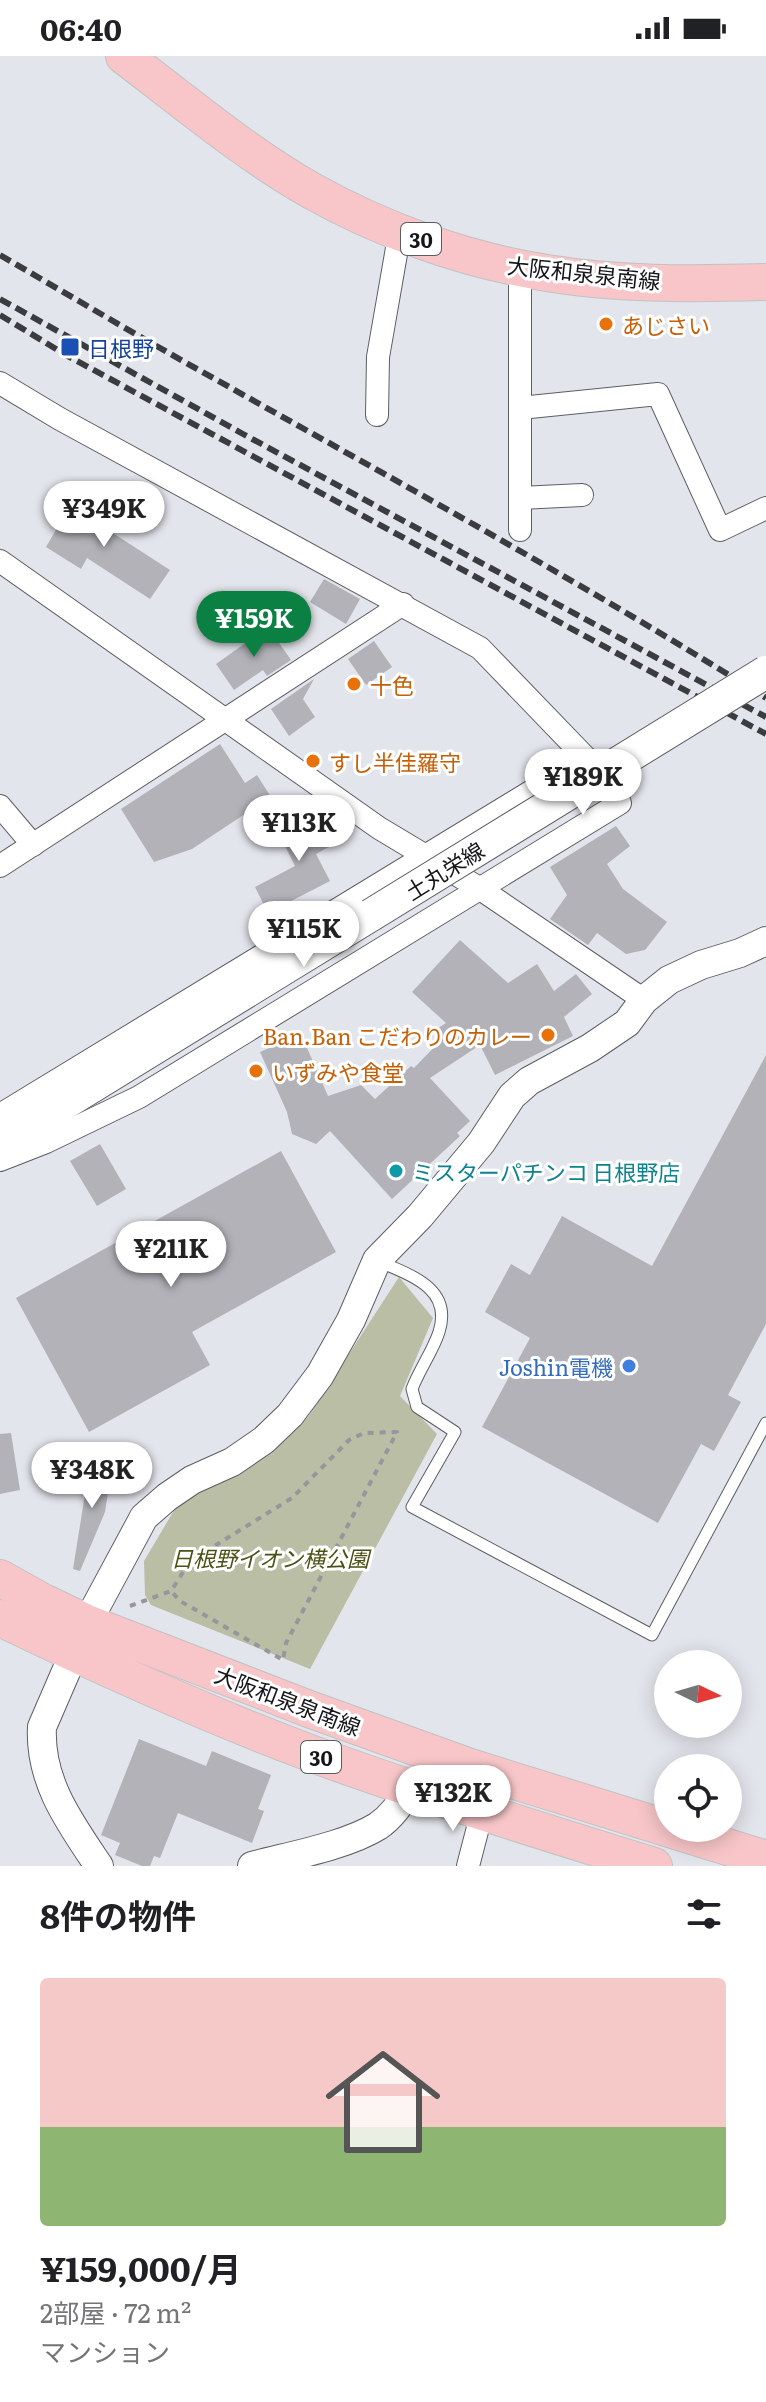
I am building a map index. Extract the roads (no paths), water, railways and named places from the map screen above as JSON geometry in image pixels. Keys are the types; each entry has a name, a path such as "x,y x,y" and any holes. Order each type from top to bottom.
{"main road":[{"name":"大阪和泉泉南線","path":"124,56 276,168 313,191 449,250 520,268 583,277 657,282 766,282"},
{"name":"土丸栄線","path":"0,1143 766,672"},
{"name":"大阪和泉泉南線","path":"0,1578 43,1602 80,1638 150,1688 316,1755 654,1866"},
{"name":"大阪和泉泉南線","path":"0,1618 80,1638 309,1709 470,1767 766,1859"}],"street":[{"path":"377,415 378,357 400,231"},
{"path":"520,268 520,530"},
{"path":"0,383 480,648 586,758 620,803 139,1097 46,1142 0,1160"},
{"path":"520,408 658,394 720,530 766,508"},
{"path":"520,498 582,495"},
{"path":"0,561 379,828 479,888 644,1000"},
{"path":"0,866 403,604"},
{"path":"0,1115 586,758"},
{"path":"0,806 33,845"},
{"path":"99,1866 66,1817 48,1778 42,1727 80,1638 144,1517 192,1480 232,1462 264,1440 290,1415 320,1375 351,1320 377,1260 420,1216 481,1143 512,1096 529,1081 590,1048 627,1023 644,1000 669,980 701,965 765,946"},
{"path":"252,1866 280,1862 378,1826 396,1811 410,1788"},
{"path":"468,1866 482,1812"}],"lane":[{"path":"377,1260 416,1278 434,1292 443,1308 439,1333 412,1389 417,1407 455,1432 412,1507 652,1635 766,1423"}],"railway":[{"path":"0,255 561,575 766,698"},
{"path":"0,299 766,717"},
{"path":"0,315 66,355 766,734"}],"place":[{"name":"あじさい","path":"606,324"},
{"name":"日根野","path":"70,347"},
{"name":"十色","path":"354,684"},
{"name":"すし半佳羅守","path":"313,761"},
{"name":"Ban.Ban こだわりのカレー","path":"548,1035"},
{"name":"いずみや食堂","path":"256,1071"},
{"name":"ミスターパチンコ 日根野店","path":"396,1171"},
{"name":"Joshin電機","path":"629,1366"}],"park label":[{"name":"日根野イオン横公園","path":"270,1557"}]}
